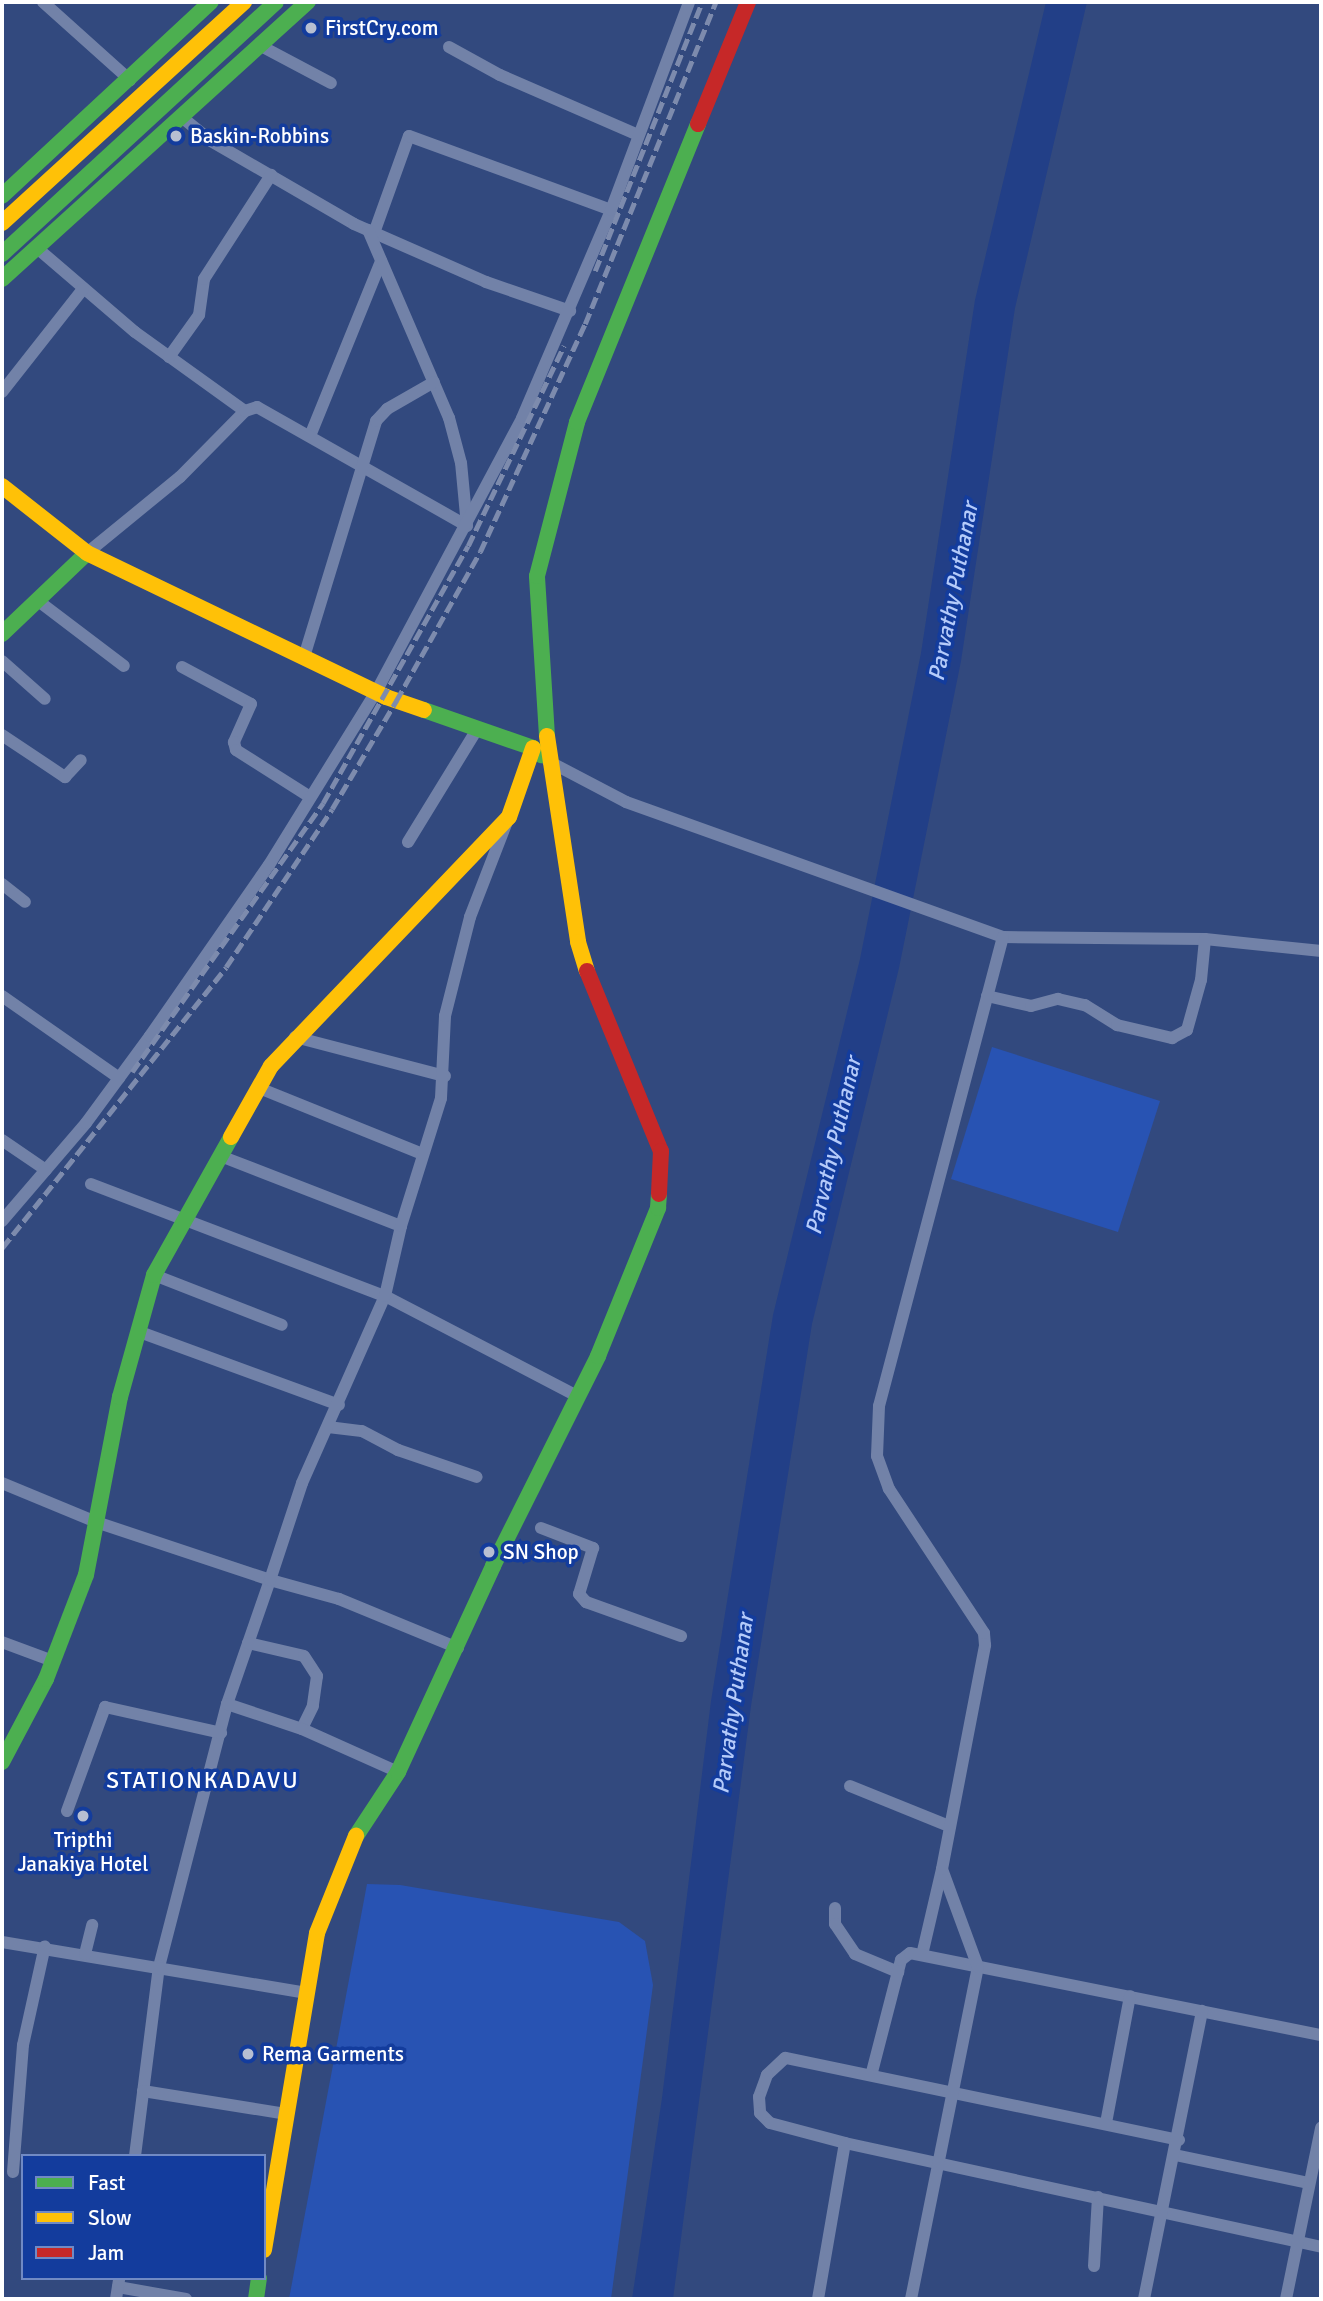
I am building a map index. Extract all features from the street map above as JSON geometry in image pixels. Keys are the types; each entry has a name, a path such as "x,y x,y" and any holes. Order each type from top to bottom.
{"main road":[{"path":"2,196 211,2"},
{"path":"2,223 244,2"},
{"path":"2,254 276,2"},
{"path":"2,279 184,119 308,2"},
{"path":"266,2237 317,1933 347,1852 398,1772 575,1395 598,1356 653,1230 663,1180 661,1151 598,1007 578,942 548,761 537,576 577,422 748,2"},
{"path":"2,486 86,553 376,692 476,731 533,748 548,761"},
{"path":"2,634 86,553"},
{"path":"2,1762 53,1661 86,1575 137,1331 154,1275 223,1157 259,1088 295,1037 509,817 533,748"},
{"path":"256,2299 260,2280"}],"street":[{"path":"43,2 130,80"},
{"path":"2,1221 119,1078 269,865 376,692 467,526 570,311 689,2"},
{"path":"261,46 331,83"},
{"path":"449,47 500,75 638,135"},
{"path":"184,119 211,141 371,231 486,282 570,311"},
{"path":"467,526 461,463 434,382 371,231 409,136 611,209"},
{"path":"169,357 199,315 204,279 271,175"},
{"path":"37,248 83,289 169,357 245,411"},
{"path":"310,436 382,261"},
{"path":"2,392 83,289"},
{"path":"304,657 360,465 380,414 434,382"},
{"path":"86,553 180,477 245,411 263,408 467,526"},
{"path":"37,600 124,666"},
{"path":"2,661 45,699"},
{"path":"181,667 251,704 234,742 236,750 310,797"},
{"path":"408,842 476,731"},
{"path":"2,735 65,778 81,760"},
{"path":"548,761 626,802 1003,937 1205,939 1321,951"},
{"path":"135,2154 159,1966 227,1704 294,1518 302,1483 339,1405 385,1296 401,1226 445,1076 445,1016 470,917 509,817"},
{"path":"2,884 25,902"},
{"path":"922,1955 942,1869 985,1645 984,1633 889,1489 877,1456 879,1406 1003,937"},
{"path":"987,996 1031,1006 1058,999 1085,1005 1116,1025 1172,1038 1187,1030 1201,980 1205,939"},
{"path":"2,996 119,1078"},
{"path":"295,1037 445,1076"},
{"path":"259,1088 422,1154"},
{"path":"2,1140 46,1170"},
{"path":"223,1157 401,1226"},
{"path":"90,1184 385,1296 575,1395"},
{"path":"154,1275 282,1325"},
{"path":"137,1331 339,1405"},
{"path":"328,1427 362,1431 398,1450 477,1477"},
{"path":"2,1483 96,1522 339,1600 458,1648"},
{"path":"541,1528 593,1548 579,1594 586,1602 681,1636"},
{"path":"2,1642 53,1661"},
{"path":"248,1643 304,1656 311,1666 317,1676 313,1706 302,1729"},
{"path":"227,1704 302,1729 398,1772"},
{"path":"67,1811 105,1707 221,1733"},
{"path":"850,1786 949,1826"},
{"path":"911,2299 978,1967 942,1869"},
{"path":"835,1908 835,1924 855,1954 898,1972"},
{"path":"85,1954 92,1924"},
{"path":"2,1942 45,1946 307,1993"},
{"path":"13,2172 23,2045 45,1946"},
{"path":"872,2072 898,1972 905,1956 922,1955 1321,2035"},
{"path":"1106,2123 1130,1996"},
{"path":"1144,2299 1179,2140 1202,2011"},
{"path":"1179,2140 872,2072 785,2058 767,2075 759,2107 765,2119 845,2143 939,2166 1162,2210 1321,2247"},
{"path":"143,2091 287,2114"},
{"path":"1286,2299 1321,2128"},
{"path":"818,2299 845,2143"},
{"path":"1175,2155 1308,2189 1321,2199"},
{"path":"1094,2266 1098,2197"},
{"path":"118,2288 186,2299"}],"shaded area":[{"path":"992,1047 1160,1101 1118,1232 951,1179"},
{"path":"367,1884 400,1885 619,1922 645,1941 653,1985 611,2299 289,2299"}],"water":[{"name":"Parvathy Puthanar","path":"1046,2 1087,2 1015,308 961,661 899,968 812,1324 751,1706 673,2299 632,2299 662,2098 711,1701 773,1315 860,959 921,653 975,300"}],"railway":[{"path":"595,271 702,2"},
{"path":"2,1248 226,967 332,809 396,701 480,552 585,324 716,2"},
{"path":"132,1072 323,803 468,546 564,346"}],"traffic: fast":[{"path":"2,196 211,2"},
{"path":"2,254 276,2"},
{"path":"2,279 308,2"},
{"path":"547,736 537,576 577,422 698,124"},
{"path":"2,634 87,553"},
{"path":"424,710 533,748 541,755"},
{"path":"2,1762 46,1679 86,1575 120,1397 154,1275 231,1137"},
{"path":"356,1836 398,1772 493,1566 598,1356 658,1208 659,1194"},
{"path":"256,2299 259,2280"}],"traffic: slow":[{"path":"2,223 244,2"},
{"path":"2,486 87,553 386,697 424,710"},
{"path":"547,736 578,942 587,971"},
{"path":"231,1137 271,1066 509,817 533,748"},
{"path":"266,2238 317,1933 356,1836"}],"traffic: jam":[{"path":"698,124 748,2"},
{"path":"587,971 661,1151 659,1194"}],"place":[{"name":"FirstCry.com","path":"311,28"},
{"name":"Baskin-Robbins","path":"176,136"},
{"name":"SN Shop","path":"489,1552"},
{"name":"Tripthi Janakiya Hotel","path":"83,1816"},
{"name":"Rema Garments","path":"248,2054"}],"district":[{"name":"STATIONKADAVU","path":"203,1781"}]}
